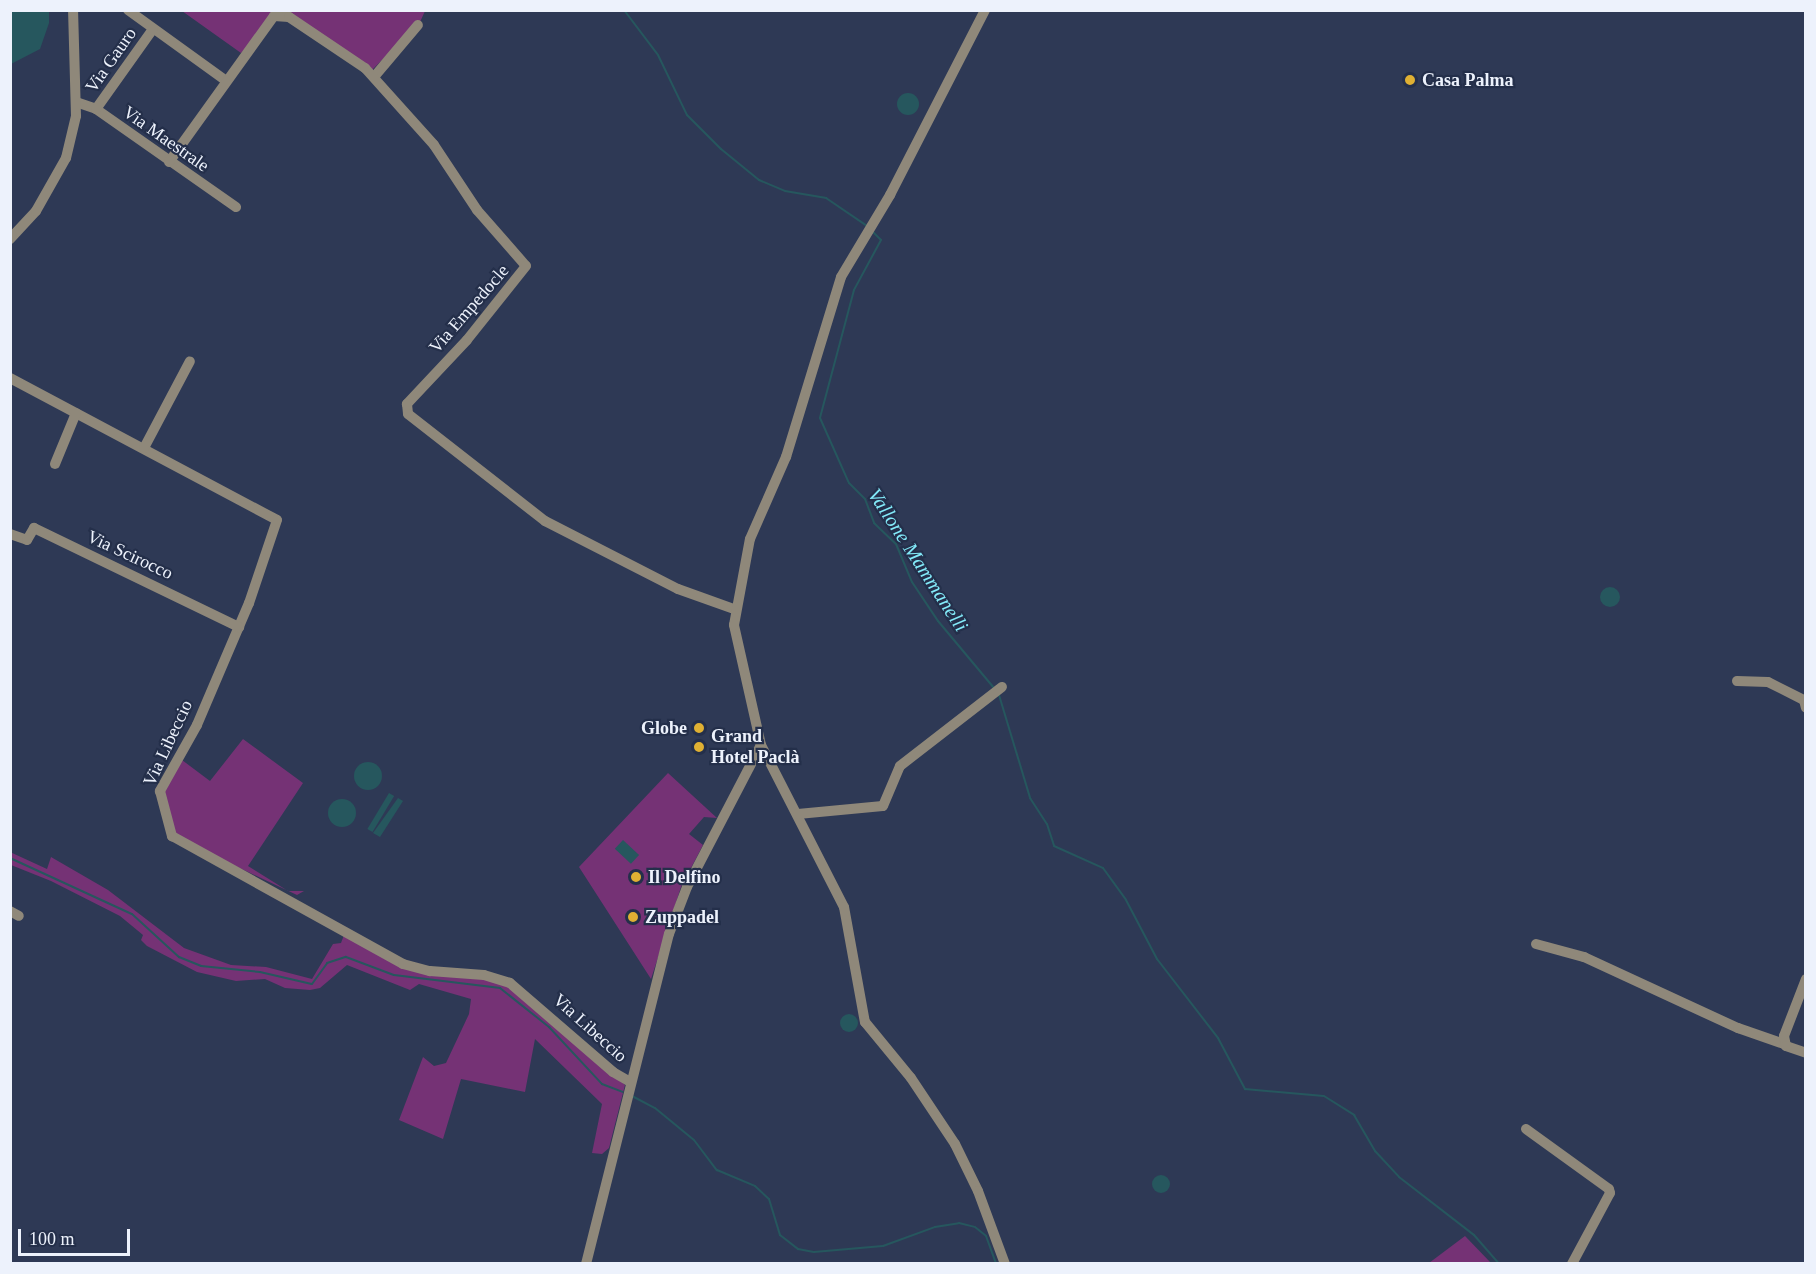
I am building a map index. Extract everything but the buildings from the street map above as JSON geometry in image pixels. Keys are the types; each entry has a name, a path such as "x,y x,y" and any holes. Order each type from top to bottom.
{"street":[{"path":"10,239 36,211 66,158 76,102 73,92 73,10"},
{"path":"128,10 225,80"},
{"path":"586,1263 663,952 687,887 761,745 761,733 738,656 735,609 750,539 786,457 841,277 943,97 985,10"},
{"name":"Via Empedocle","path":"169,162 268,21 280,14 297,22 374,77 403,114 434,145 470,201 526,266 466,340 407,404 408,414 545,521 678,589 735,609"},
{"path":"374,77 418,26"},
{"name":"Via Gauro","path":"96,109 153,29"},
{"name":"Via Maestrale","path":"76,102 96,109 236,207"},
{"path":"144,448 190,361"},
{"name":"Via Libeccio","path":"10,378 275,516 277,525 239,627 197,725 160,791 172,837 206,858 300,904 403,964 430,971 484,975 510,983 613,1072 630,1082"},
{"path":"55,464 76,413"},
{"name":"Via Scirocco","path":"10,534 27,540 34,528 239,627"},
{"path":"1737,681 1768,682 1804,700 1806,708"},
{"path":"798,814 883,806 900,766 1002,687"},
{"path":"761,745 844,907 865,1022 911,1077 955,1144 978,1191 1005,1263"},
{"path":"1536,945 1584,957 1738,1028 1806,1053"},
{"path":"1784,1044 1784,1036 1806,979"},
{"path":"1526,1129 1609,1189 1610,1193 1572,1263"}],"shaded area":[{"path":"11,10 49,11 49,23 40,49 11,64"},
{"path":"182,11 425,11 420,22 372,70 283,12 241,53"},
{"path":"908,93 916,96 919,104 916,112 908,115 900,112 897,104 900,96"},
{"path":"1610,587 1617,590 1620,597 1617,604 1610,607 1603,604 1600,597 1603,590"},
{"path":"243,739 303,783 248,866 286,890 178,839 165,806 165,786 182,760 210,781"},
{"path":"368,762 378,766 382,776 378,786 368,790 358,786 354,776 358,766"},
{"name":"Il Delfino","path":"668,773 717,818 704,817 689,834 703,845 681,887 651,979 579,867"},
{"path":"389,793 394,796 373,832 367,829"},
{"path":"398,798 403,801 380,837 373,833"},
{"path":"342,799 352,803 356,813 352,823 342,827 332,823 328,813 332,803"},
{"path":"623,840 639,855 631,864 615,849"},
{"path":"10,852 47,869 51,857 108,890 184,948 231,965 266,967 312,979 333,944 341,943 344,935 391,961 506,984 625,1085 609,1148 602,1154 592,1153 602,1104 535,1039 525,1092 461,1079 443,1139 399,1120 423,1057 434,1066 446,1063 469,1014 471,999 419,984 410,990 347,965 320,988 310,990 285,988 265,979 236,981 197,972 147,946 141,940 143,935 120,916 51,881 11,865"},
{"path":"289,891 304,891 297,895"},
{"path":"849,1014 855,1017 858,1023 855,1029 849,1032 843,1029 840,1023 843,1017"},
{"path":"1161,1175 1167,1178 1170,1184 1167,1190 1161,1193 1155,1190 1152,1184 1155,1178"},
{"path":"1465,1236 1491,1263 1429,1263"}],"waterway":[{"path":"624,10 658,55 687,115 721,149 759,180 785,191 826,198 867,226"},
{"name":"Vallone Mammanelli","path":"873,232 881,240 854,290 820,418 849,483 865,499 874,523 896,544 912,582 938,621 994,688"},
{"name":"Vallone Mammanelli","path":"999,695 1030,798 1047,824 1054,846 1103,868 1126,900 1157,959 1218,1038 1245,1089 1324,1096 1354,1115 1375,1151 1399,1177 1474,1235 1499,1264"},
{"path":"10,858 132,914 179,957 201,966 260,972 312,984 327,963 346,957 394,975 500,988 549,1027 602,1084 623,1092"},
{"path":"632,1096 655,1108 694,1140 717,1170 755,1186 769,1199 780,1235 798,1249 814,1252 883,1246 935,1227 959,1223 975,1227 986,1236 996,1264"}],"place":[{"name":"Casa Palma","path":"1410,80"},
{"name":"Globe","path":"699,728"},
{"name":"Grand Hotel Paclà","path":"699,747"},
{"name":"Il Delfino","path":"636,877"},
{"name":"Zuppadel","path":"633,917"}]}
